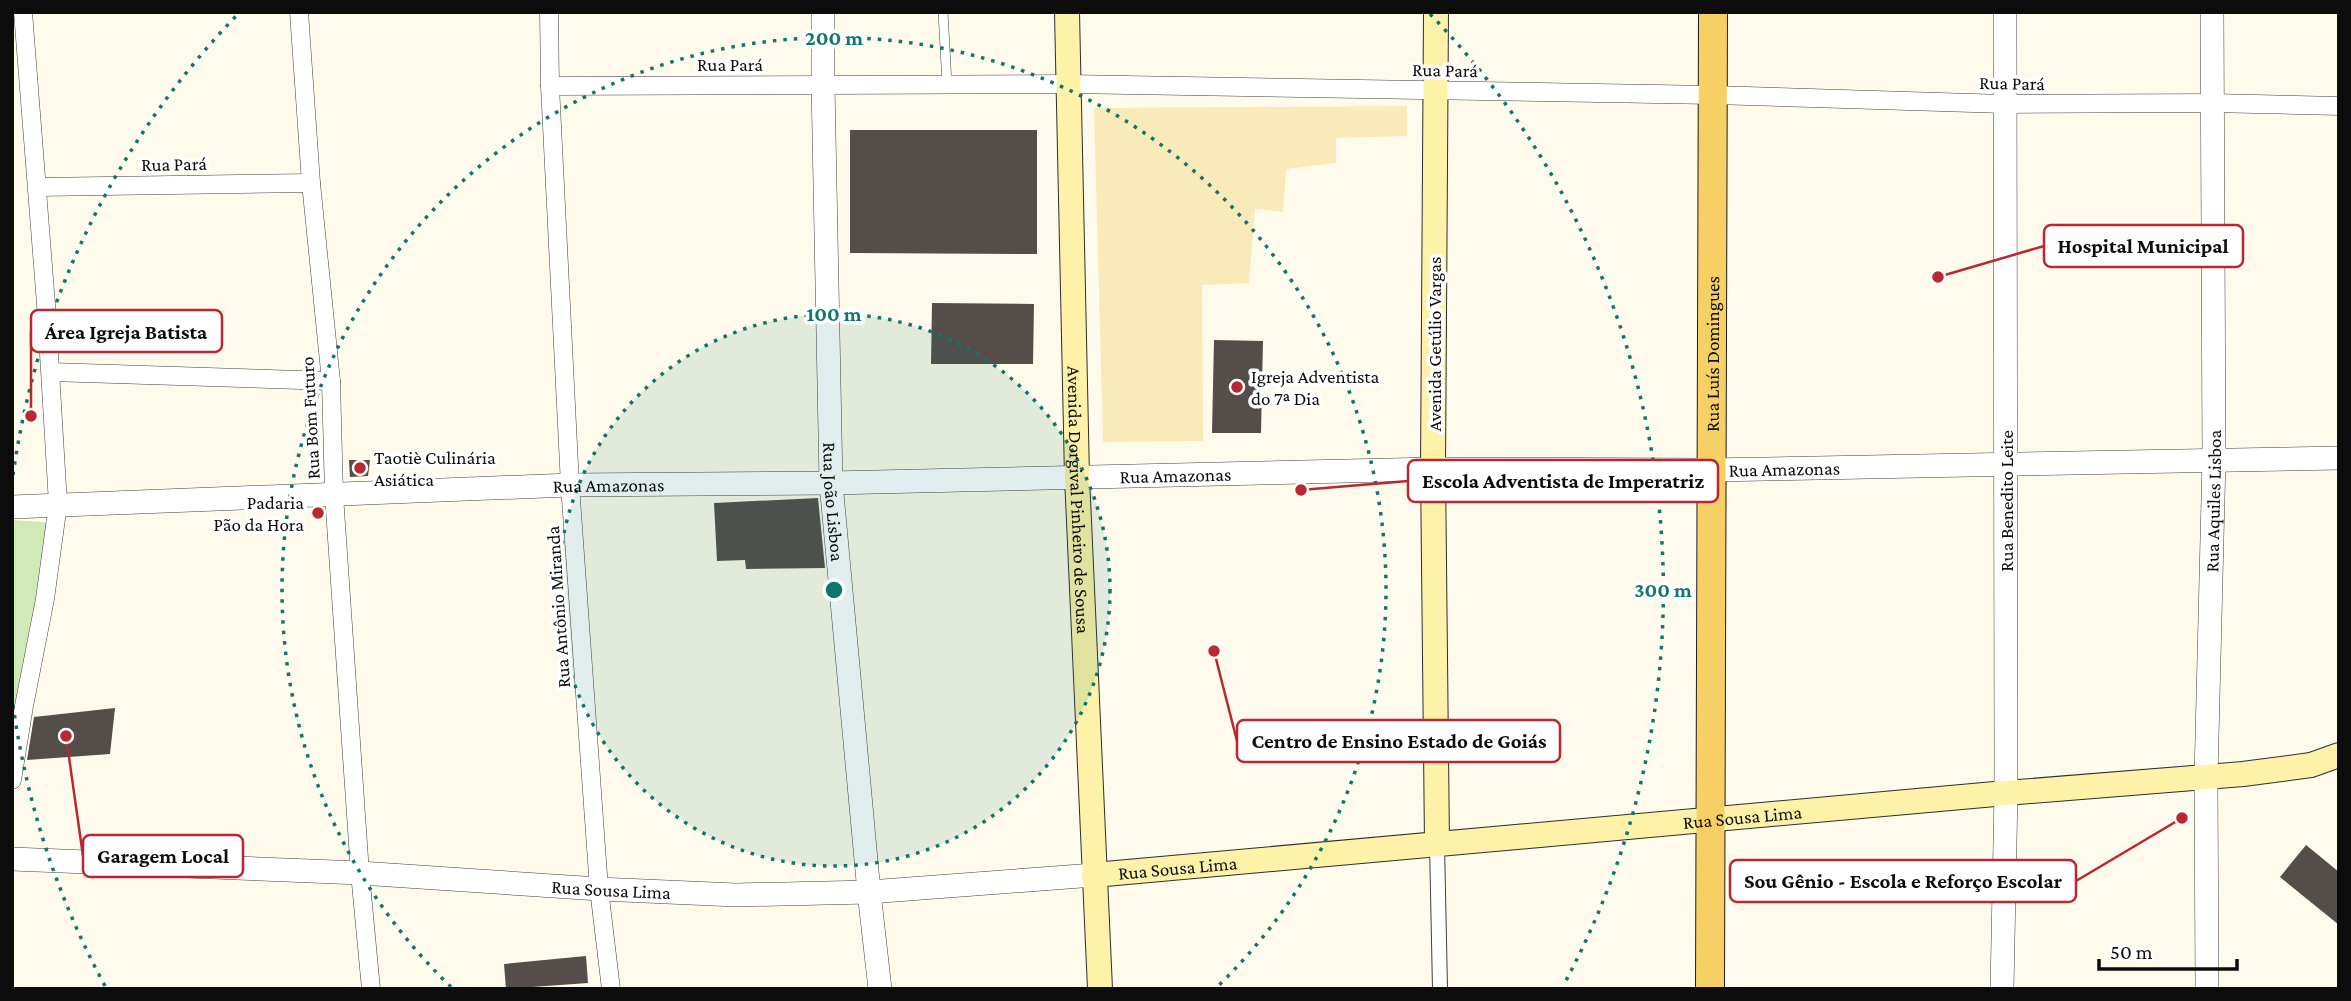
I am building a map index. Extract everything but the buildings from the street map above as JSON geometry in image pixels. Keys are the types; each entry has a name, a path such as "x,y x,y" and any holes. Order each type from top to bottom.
{"main road":[{"name":"Avenida Dorgival Pinheiro de Sousa","path":"1067,12 1077,477 1100,989"},
{"name":"Avenida Getúlio Vargas","path":"1436,12 1433,469 1437,844"},
{"name":"Rua Luís Domingues","path":"1710,989 1713,12"},
{"name":"Rua Sousa Lima","path":"1094,875 2207,777 2311,765 2339,755"}],"street":[{"path":"12,780 45,599 58,504 37,187 19,59 23,12"},
{"name":"Rua Bom Futuro","path":"299,12 311,183 331,382 334,495 360,873 371,989"},
{"name":"Rua Antônio Miranda","path":"549,12 550,86 570,485 599,889 611,989"},
{"name":"Rua João Lisboa","path":"824,12 831,483 880,989"},
{"name":"Rua Benedito Leite","path":"2002,989 2006,793 2005,12"},
{"name":"Rua Aquiles Lisboa","path":"2207,989 2207,777 2214,459 2212,12"},
{"name":"Rua Pará","path":"550,86 1068,84 1714,95 2005,104 2211,103 2339,106"},
{"name":"Rua Pará","path":"37,187 311,183"},
{"path":"51,372 331,382"},
{"name":"Rua Amazonas","path":"12,507 570,485 831,483 1433,469 1710,470 2339,458"},
{"path":"1437,844 1440,989"},
{"name":"Rua Sousa Lima","path":"12,859 360,873 736,895 869,892 1094,875"}],"lane":[{"path":"943,12 947,84"}],"green space":[{"path":"12,520 57,523 12,782"}],"sand":[{"path":"1407,106 1407,136 1336,138 1336,163 1286,169 1283,212 1255,209 1249,283 1202,285 1203,441 1103,442 1094,108"}],"place":[{"name":"Hospital Municipal","path":"1938,277"},
{"name":"Igreja Adventista do 7ª Dia","path":"1237,387"},
{"name":"Área Igreja Batista","path":"31,416"},
{"name":"Taotiè Culinária Asiática","path":"360,468"},
{"name":"Escola Adventista de Imperatriz","path":"1301,490"},
{"name":"Padaria Pão da Hora","path":"318,513"},
{"name":"Centro de Ensino Estado de Goiás","path":"1214,651"},
{"name":"Garagem Local","path":"66,736"},
{"name":"Sou Gênio - Escola e Reforço Escolar","path":"2182,818"}]}
